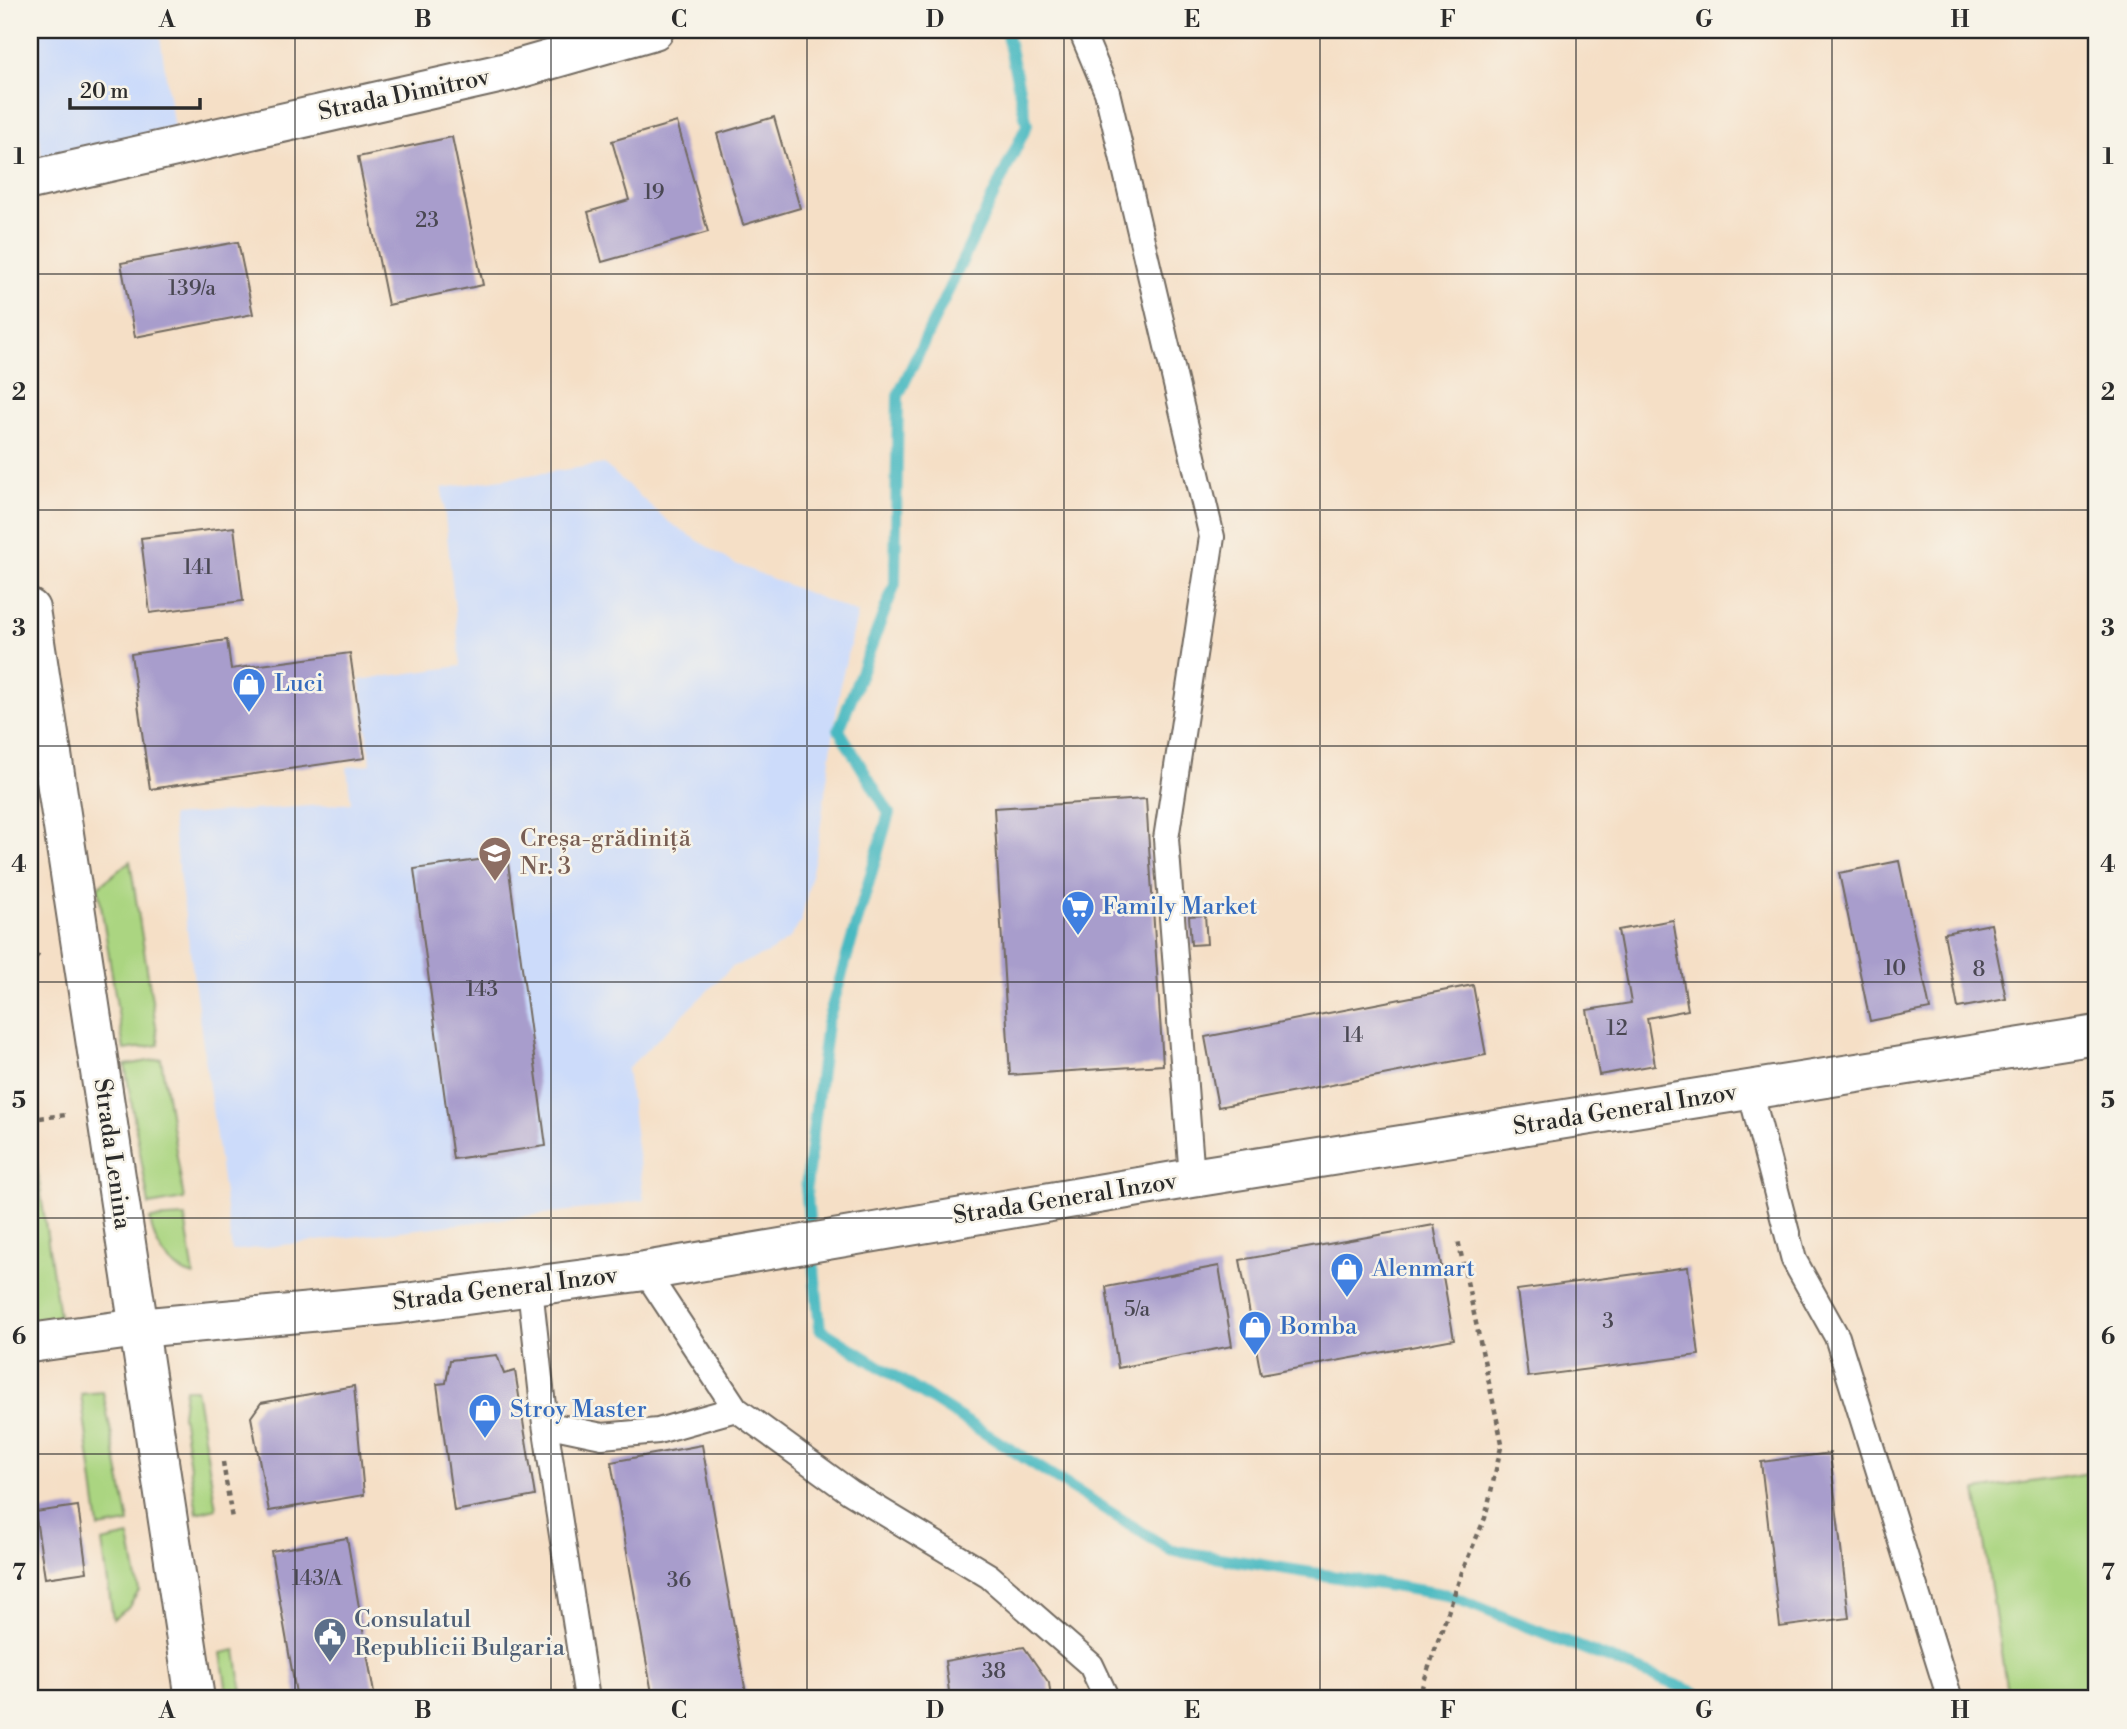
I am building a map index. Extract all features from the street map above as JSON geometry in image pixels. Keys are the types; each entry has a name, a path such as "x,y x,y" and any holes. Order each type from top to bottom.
{"main road":[{"name":"Strada Dimitrov","path":"30,180 507,72 654,30"},
{"name":"Strada Lenina","path":"30,609 195,1699"},
{"name":"Strada General Inzov","path":"30,1343 138,1328 398,1304 645,1271 1192,1178 2097,1035"}],"lane":[{"path":"1081,30 1107,92 1212,537 1166,839 1192,1178"},
{"path":"1749,1090 1794,1260 1837,1337 1950,1699"},
{"path":"645,1271 736,1409 850,1492 989,1576 1091,1665 1107,1699"},
{"path":"530,1288 545,1424 587,1699"},
{"path":"545,1424 602,1436 658,1431 736,1409"}],"path":[{"path":"1425,1699 1422,1686 1463,1569 1485,1518 1502,1443 1458,1240"},
{"path":"223,1462 232,1520"}],"shaded area":[{"path":"30,30 159,30 174,129 42,162"},
{"name":"Creșa-grădiniță Nr. 3","path":"604,464 669,522 733,563 858,613 841,681 818,844 801,922 789,939 768,953 732,967 627,1069 644,1200 232,1251 171,816 351,803 347,767 371,764 360,680 461,666 442,488"}],"green space":[{"path":"130,861 159,1045 124,1050 98,887"},
{"path":"161,1059 184,1199 149,1205 125,1065"},
{"path":"30,1121 60,1322 30,1325"},
{"path":"185,1217 194,1276 177,1268 164,1255 155,1238 150,1219"},
{"path":"185,1389 196,1389 216,1508 197,1513 182,1415"},
{"path":"103,1392 129,1523 99,1528 81,1394"},
{"path":"2097,1472 2097,1699 2008,1699 1976,1490"},
{"path":"129,1536 139,1591 128,1608 113,1619 102,1542"},
{"path":"236,1650 243,1699 228,1699 221,1653"}],"building":[{"path":"774,117 800,208 743,225 717,134"},
{"path":"677,122 708,232 602,262 588,212 629,200 612,141"},
{"path":"452,137 483,285 388,305 358,157"},
{"path":"238,242 253,314 135,337 121,263"},
{"path":"234,527 243,601 150,613 141,538"},
{"name":"Luci","path":"227,640 231,669 350,653 365,758 150,789 131,654"},
{"name":"Family Market","path":"1146,799 1163,1065 1010,1075 994,808"},
{"path":"507,856 546,1146 453,1159 414,869"},
{"path":"1899,861 1930,1009 1870,1021 1839,873"},
{"path":"1205,915 1207,944 1191,945 1189,916"},
{"path":"1673,920 1688,1010 1647,1018 1655,1065 1599,1075 1587,1010 1631,1003 1618,930"},
{"path":"1991,924 2006,999 1958,1008 1944,933"},
{"path":"1473,985 1486,1055 1218,1107 1205,1037"},
{"name":"Alenmart","path":"1434,1225 1454,1339 1261,1375 1240,1260"},
{"path":"1219,1266 1232,1346 1118,1368 1106,1287"},
{"path":"1688,1267 1699,1355 1528,1377 1517,1290"},
{"name":"Stroy Master","path":"497,1355 504,1374 515,1371 535,1496 454,1511 437,1384 446,1383 450,1360"},
{"path":"354,1386 364,1495 269,1511 251,1417 261,1403"},
{"path":"702,1445 747,1699 653,1699 611,1462"},
{"path":"1830,1453 1849,1618 1780,1627 1761,1462"},
{"path":"78,1506 87,1572 45,1578 35,1512"},
{"path":"347,1538 375,1699 297,1699 271,1551"},
{"path":"1024,1647 1049,1683 1051,1699 950,1699 945,1661"}],"waterway":[{"path":"1006,30 1027,125 898,396 895,584 839,730 889,813 827,1024 806,1187 820,1329 1170,1550 1448,1595 1696,1693 1702,1699"}],"place":[{"name":"Luci","path":"249,714"},
{"name":"Creșa-grădiniță Nr. 3","path":"495,883"},
{"name":"Family Market","path":"1078,937"},
{"name":"Alenmart","path":"1347,1299"},
{"name":"Bomba","path":"1255,1357"},
{"name":"Stroy Master","path":"485,1440"},
{"name":"Consulatul Republicii Bulgaria","path":"330,1664"}]}
